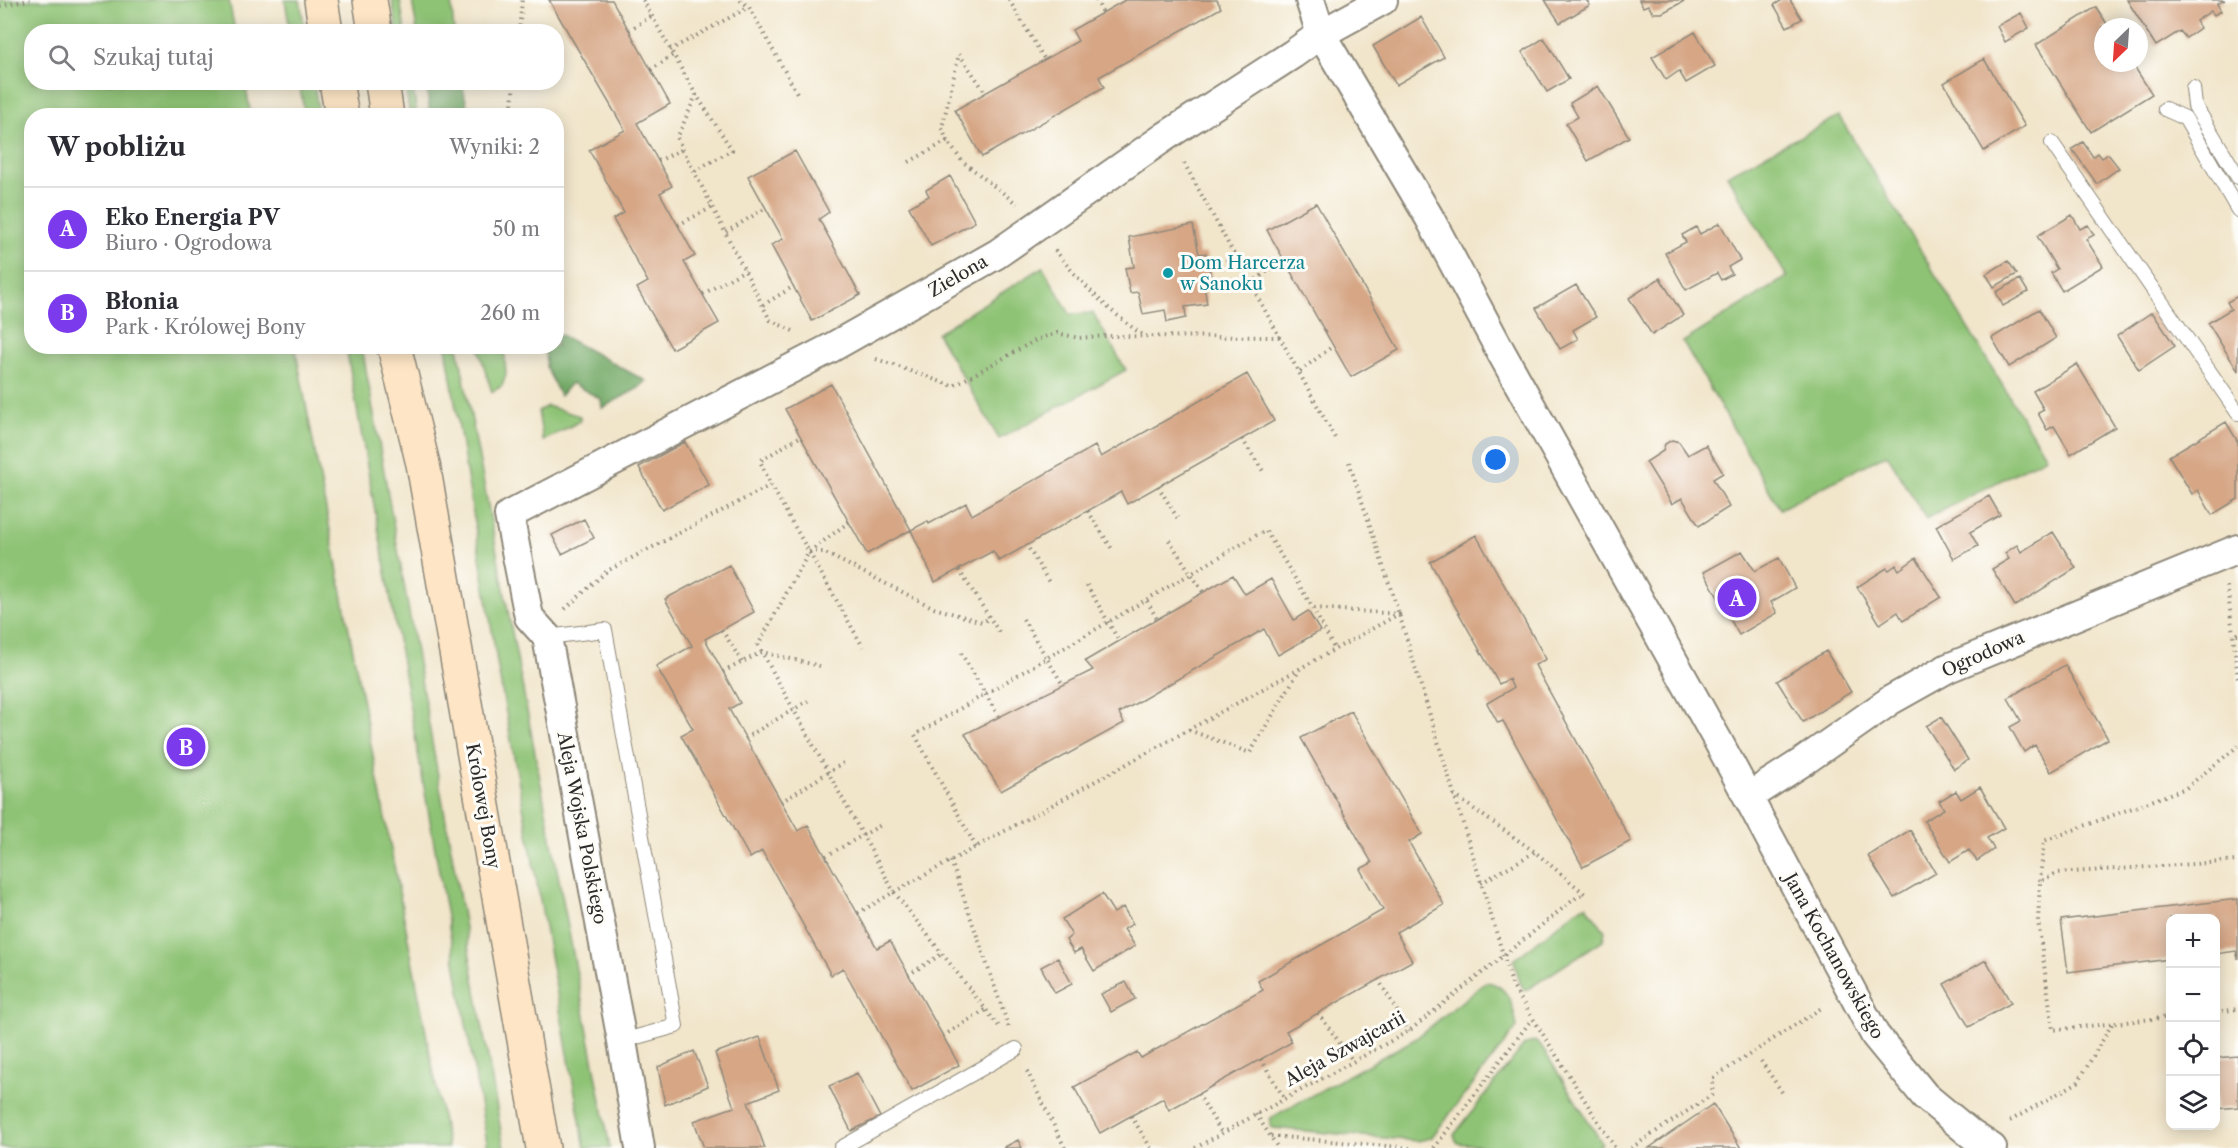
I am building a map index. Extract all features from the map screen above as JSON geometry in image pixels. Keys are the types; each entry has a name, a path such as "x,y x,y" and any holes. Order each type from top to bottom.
{"main road":[{"path":"321,0 325,24"},
{"path":"370,0 374,24"},
{"path":"337,90 341,108"},
{"path":"383,90 386,108"},
{"name":"Królowej Bony","path":"396,354 423,464 543,1148"},
{"name":"Królowej Bony","path":"416,354 423,464"}],"street":[{"name":"Jana Kochanowskiego","path":"1310,0 1332,28 1506,362 1748,797 1875,1035 1926,1096 1972,1134 1998,1136"},
{"name":"Zielona","path":"509,515 829,349 998,254 1166,136 1332,28 1383,0"},
{"name":"Aleja Wojska Polskiego","path":"509,515 529,617 547,637 640,1148"},
{"name":"Ogrodowa","path":"1748,797 1891,700 1948,668 2238,549"}],"lane":[{"path":"2193,88 2195,106 2238,177"},
{"path":"2165,110 2185,118 2238,210"},
{"path":"2052,143 2238,414"},
{"path":"547,637 605,630 676,1026 622,1041"},
{"path":"841,1148 1016,1049"}],"path":[{"path":"0,6 30,0"},
{"path":"520,24 522,0"},
{"path":"643,0 696,95 732,150 695,171"},
{"path":"740,0 749,7 797,93"},
{"path":"1009,0 1045,60"},
{"path":"1096,0 1103,13"},
{"path":"651,70 672,52 749,7"},
{"path":"629,30 652,16"},
{"path":"986,93 959,54 942,128 947,141 962,161 1022,207"},
{"path":"512,108 513,90"},
{"path":"696,95 677,138 770,320 800,334"},
{"path":"1166,136 1187,168 1335,438"},
{"path":"909,162 947,141"},
{"path":"658,161 683,149"},
{"path":"678,225 713,207"},
{"path":"726,232 766,208"},
{"path":"1049,243 1077,279 1103,305 1144,337"},
{"path":"1209,268 1236,257"},
{"path":"1251,284 1284,260"},
{"path":"703,294 745,270"},
{"path":"763,305 794,286"},
{"path":"868,357 953,386 1036,340 1057,333 1079,338 1281,337"},
{"path":"1300,371 1333,346"},
{"path":"801,436 760,461 771,485 863,647"},
{"path":"1242,439 1263,471"},
{"path":"1349,462 1399,614 1513,987 1613,1147"},
{"path":"564,610 607,571 771,485"},
{"path":"1158,486 1178,519"},
{"path":"1088,511 1112,549"},
{"path":"849,522 809,552 758,645 894,892 1016,1049"},
{"path":"976,847 915,735 1266,531 1314,608 1335,650"},
{"path":"1169,540 1203,592"},
{"path":"1029,549 1050,584"},
{"path":"809,552 823,552 934,608 982,622 990,618"},
{"path":"958,570 999,632"},
{"path":"2226,579 2235,634 2238,678"},
{"path":"1087,585 1119,640"},
{"path":"1147,601 1157,619"},
{"path":"1314,608 1399,614"},
{"path":"858,913 1399,614"},
{"path":"1023,619 1063,685"},
{"path":"722,630 742,662"},
{"path":"723,672 762,652 824,667"},
{"path":"961,653 999,717"},
{"path":"1189,730 1250,753 1301,668"},
{"path":"745,738 808,701"},
{"path":"2166,1017 2053,1030 2038,921 2044,841 2186,788 2238,746"},
{"path":"781,802 845,762"},
{"path":"1454,795 1535,852 1481,883"},
{"path":"826,856 881,825"},
{"name":"Aleja Szwajcarii","path":"1195,1148 1409,1031 1577,897 1585,894 1535,852"},
{"path":"951,861 1016,1049 1065,1148"},
{"path":"2040,882 2057,873 2238,861"},
{"path":"908,975 942,954"},
{"path":"1378,979 1409,1031"},
{"path":"1631,1148 1712,1095 1713,1078 1829,1004"},
{"path":"2220,1011 2238,1009"},
{"path":"943,1036 986,1010"},
{"path":"1318,1013 1353,1061"},
{"path":"1434,1148 1532,1018"},
{"path":"1998,1136 2078,1082 2112,1024"},
{"path":"1261,1059 1284,1098"},
{"path":"1761,1060 1784,1095"},
{"path":"1198,1094 1222,1133"},
{"path":"1256,1114 1278,1148"},
{"path":"1131,1116 1151,1148"},
{"path":"1271,1136 1410,1148"}],"green space":[{"path":"0,0 229,0 234,24 24,24 24,90 246,90 250,108 24,108 24,354 296,354 448,1148 0,1148"},
{"path":"285,0 300,0 304,24 289,24"},
{"path":"392,0 400,0 404,24 396,24"},
{"path":"412,0 451,0 453,24 416,24"},
{"path":"300,90 315,90 318,108 304,108"},
{"path":"406,90 413,90 416,108 409,108"},
{"path":"427,90 464,90 467,108 429,108"},
{"path":"1839,116 2046,457 1926,519 1887,454 1780,509 1683,342 1787,277 1727,175"},
{"path":"1043,267 1070,314 1093,313 1126,370 999,439 937,333"},
{"path":"564,337 646,381 639,388 602,408 601,399 571,383 560,396 546,367 545,354 564,354"},
{"path":"347,354 363,354 504,1148 488,1148"},
{"path":"447,354 459,354 610,1148 585,1148 499,674"},
{"path":"480,354 504,354 506,375 502,386 492,392"},
{"path":"547,406 580,416 580,421 543,441 538,411"},
{"path":"1586,905 1605,931 1603,940 1525,991 1520,983 1514,960"},
{"path":"1486,982 1500,987 1505,992 1512,1004 1517,1027 1431,1138 1418,1141 1270,1126 1272,1117 1415,1039"},
{"path":"1534,1041 1540,1044 1602,1143 1595,1148 1502,1148 1457,1143 1454,1135 1524,1045"}],"building":[{"path":"549,0 612,0 670,104 637,123 672,186 660,193 695,256 684,262 719,323 672,349 637,288 648,282 613,219 624,213 589,150 625,130"},
{"path":"1125,0 1217,0 1221,8 1099,77 1104,87 982,157 955,110 1078,41 1072,30"},
{"path":"1545,0 1586,0 1590,5 1560,23"},
{"path":"1639,0 1686,0 1662,13 1653,13 1648,5 1643,7"},
{"path":"1782,0 1790,0 1802,19 1787,27 1774,5"},
{"path":"2127,0 2225,0 2217,4 2221,11 2214,15 2211,11 2196,21 2200,28 2186,38 2180,31 2156,46 2148,33 2148,18 2138,18"},
{"path":"2096,7 2103,18 2094,18 2094,72 2138,72 2152,94 2091,132 2036,45"},
{"path":"2021,13 2029,28 2005,42 1997,26"},
{"path":"1421,17 1444,57 1396,85 1373,46"},
{"path":"1695,32 1715,66 1686,83 1679,71 1666,80 1652,57"},
{"path":"1544,38 1569,79 1547,92 1522,52"},
{"path":"1984,59 2025,126 1984,151 1944,83"},
{"path":"1598,86 1629,137 1588,161 1566,124 1578,117 1570,103"},
{"path":"2083,142 2093,157 2098,153 2102,158 2108,154 2119,168 2097,184 2072,149"},
{"path":"795,151 829,212 819,219 860,295 812,321 771,245 783,239 748,176"},
{"path":"950,176 975,222 931,246 909,207 929,196 926,190"},
{"path":"1316,203 1399,350 1351,377 1267,230"},
{"path":"2072,215 2080,229 2088,225 2094,235 2086,239 2103,266 2062,291 2051,273 2057,269 2037,236"},
{"path":"1720,223 1740,260 1728,267 1732,274 1721,280 1717,273 1686,290 1665,253 1686,242 1682,235 1696,227 1700,234"},
{"name":"Dom Harcerza w Sanoku","path":"1193,225 1199,254 1206,253 1211,277 1203,279 1207,304 1185,307 1186,318 1167,322 1165,310 1143,314 1138,292 1130,293 1125,268 1134,267 1129,237"},
{"path":"2008,261 2017,274 1994,287 1986,274"},
{"path":"1660,278 1683,315 1652,335 1629,298"},
{"path":"2020,279 2028,292 2003,306 1996,292"},
{"path":"1576,285 1596,317 1573,330 1578,339 1560,349 1536,308"},
{"path":"2238,296 2238,371 2208,323 2231,309 2227,302"},
{"path":"2039,309 2056,338 2009,367 1992,338"},
{"path":"2152,312 2175,346 2139,370 2117,336"},
{"path":"2077,364 2115,427 2071,454 2054,426 2047,430 2038,413 2044,410 2033,391"},
{"path":"1247,374 1274,421 1127,504 1121,492 999,561 993,551 935,582 911,530 928,521 929,524 966,503 972,515 1095,446 1101,457"},
{"path":"831,384 911,530 867,554 785,409"},
{"path":"2226,422 2238,442 2238,499 2212,515 2198,490 2192,494 2169,456"},
{"path":"1672,440 1679,442 1688,455 1706,445 1723,473 1713,479 1729,507 1699,526 1682,498 1672,504 1646,462 1663,451 1665,444"},
{"path":"685,442 709,485 662,510 639,467"},
{"path":"1989,496 2000,515 1970,532 1978,546 1954,559 1936,526"},
{"path":"584,519 594,538 562,554 552,535"},
{"path":"2053,532 2076,568 2015,606 1992,569 2009,559 2005,553 2017,545 2021,552"},
{"path":"1476,535 1546,659 1535,665 1631,841 1583,867 1503,721 1498,723 1487,703 1513,688 1509,679 1499,684 1430,562"},
{"path":"1742,551 1755,571 1779,558 1795,588 1771,602 1777,613 1739,635 1704,572"},
{"path":"1916,558 1941,597 1903,621 1898,612 1880,624 1857,587 1887,568 1889,570 1896,565 1899,570"},
{"path":"729,565 754,612 705,639 740,703 729,709 798,831 808,825 877,948 890,941 959,1065 912,1091 843,968 831,975 762,851 750,858 681,735 693,729 656,666 692,646 665,599"},
{"path":"1233,575 1245,594 1271,579 1294,620 1308,611 1320,631 1278,655 1264,629 1119,713 1124,723 1001,791 965,734 1093,670 1085,661"},
{"path":"1826,651 1851,692 1803,722 1777,681"},
{"path":"2065,665 2108,739 2051,772 2035,745 2024,752 2010,727 2021,721 2008,698"},
{"path":"1351,711 1422,834 1409,842 1444,905 1396,932 1412,961 1286,1031 1292,1042 1169,1110 1163,1098 1100,1133 1074,1087 1137,1052 1141,1058 1263,990 1258,981 1383,910 1360,869 1372,863 1301,738"},
{"path":"1941,717 1968,760 1954,769 1926,726"},
{"path":"1980,787 2004,828 1987,838 1994,849 1977,861 1969,850 1950,862 1924,821 1944,809 1939,801 1956,791 1961,799"},
{"path":"1910,830 1936,873 1894,898 1868,856"},
{"path":"1102,894 1114,913 1123,907 1133,924 1124,929 1135,946 1094,971 1081,949 1074,953 1066,940 1072,935 1062,919"},
{"path":"2238,899 2238,959 2236,951 2220,953 2220,914 2166,914 2166,960 2068,972 2061,920"},
{"path":"1058,958 1072,984 1055,993 1041,967"},
{"path":"1986,960 2011,1003 1969,1027 1944,984"},
{"path":"1126,982 1135,999 1111,1012 1101,994"},
{"path":"760,1037 779,1090 748,1102 765,1148 704,1148 694,1121 734,1107 715,1053"},
{"path":"694,1051 708,1086 665,1105 658,1067"},
{"path":"2238,1056 2238,1107 2220,1109 2220,1058"},
{"path":"857,1073 880,1117 851,1131 829,1086"},
{"path":"1713,1104 1741,1148 1649,1148"},
{"path":"1018,1140 1022,1148 1003,1148"}],"place":[{"name":"Dom Harcerza w Sanoku","path":"1168,273"},
{"name":"Eko Energia PV","path":"1737,598"},
{"name":"Błonia","path":"186,747"}]}
